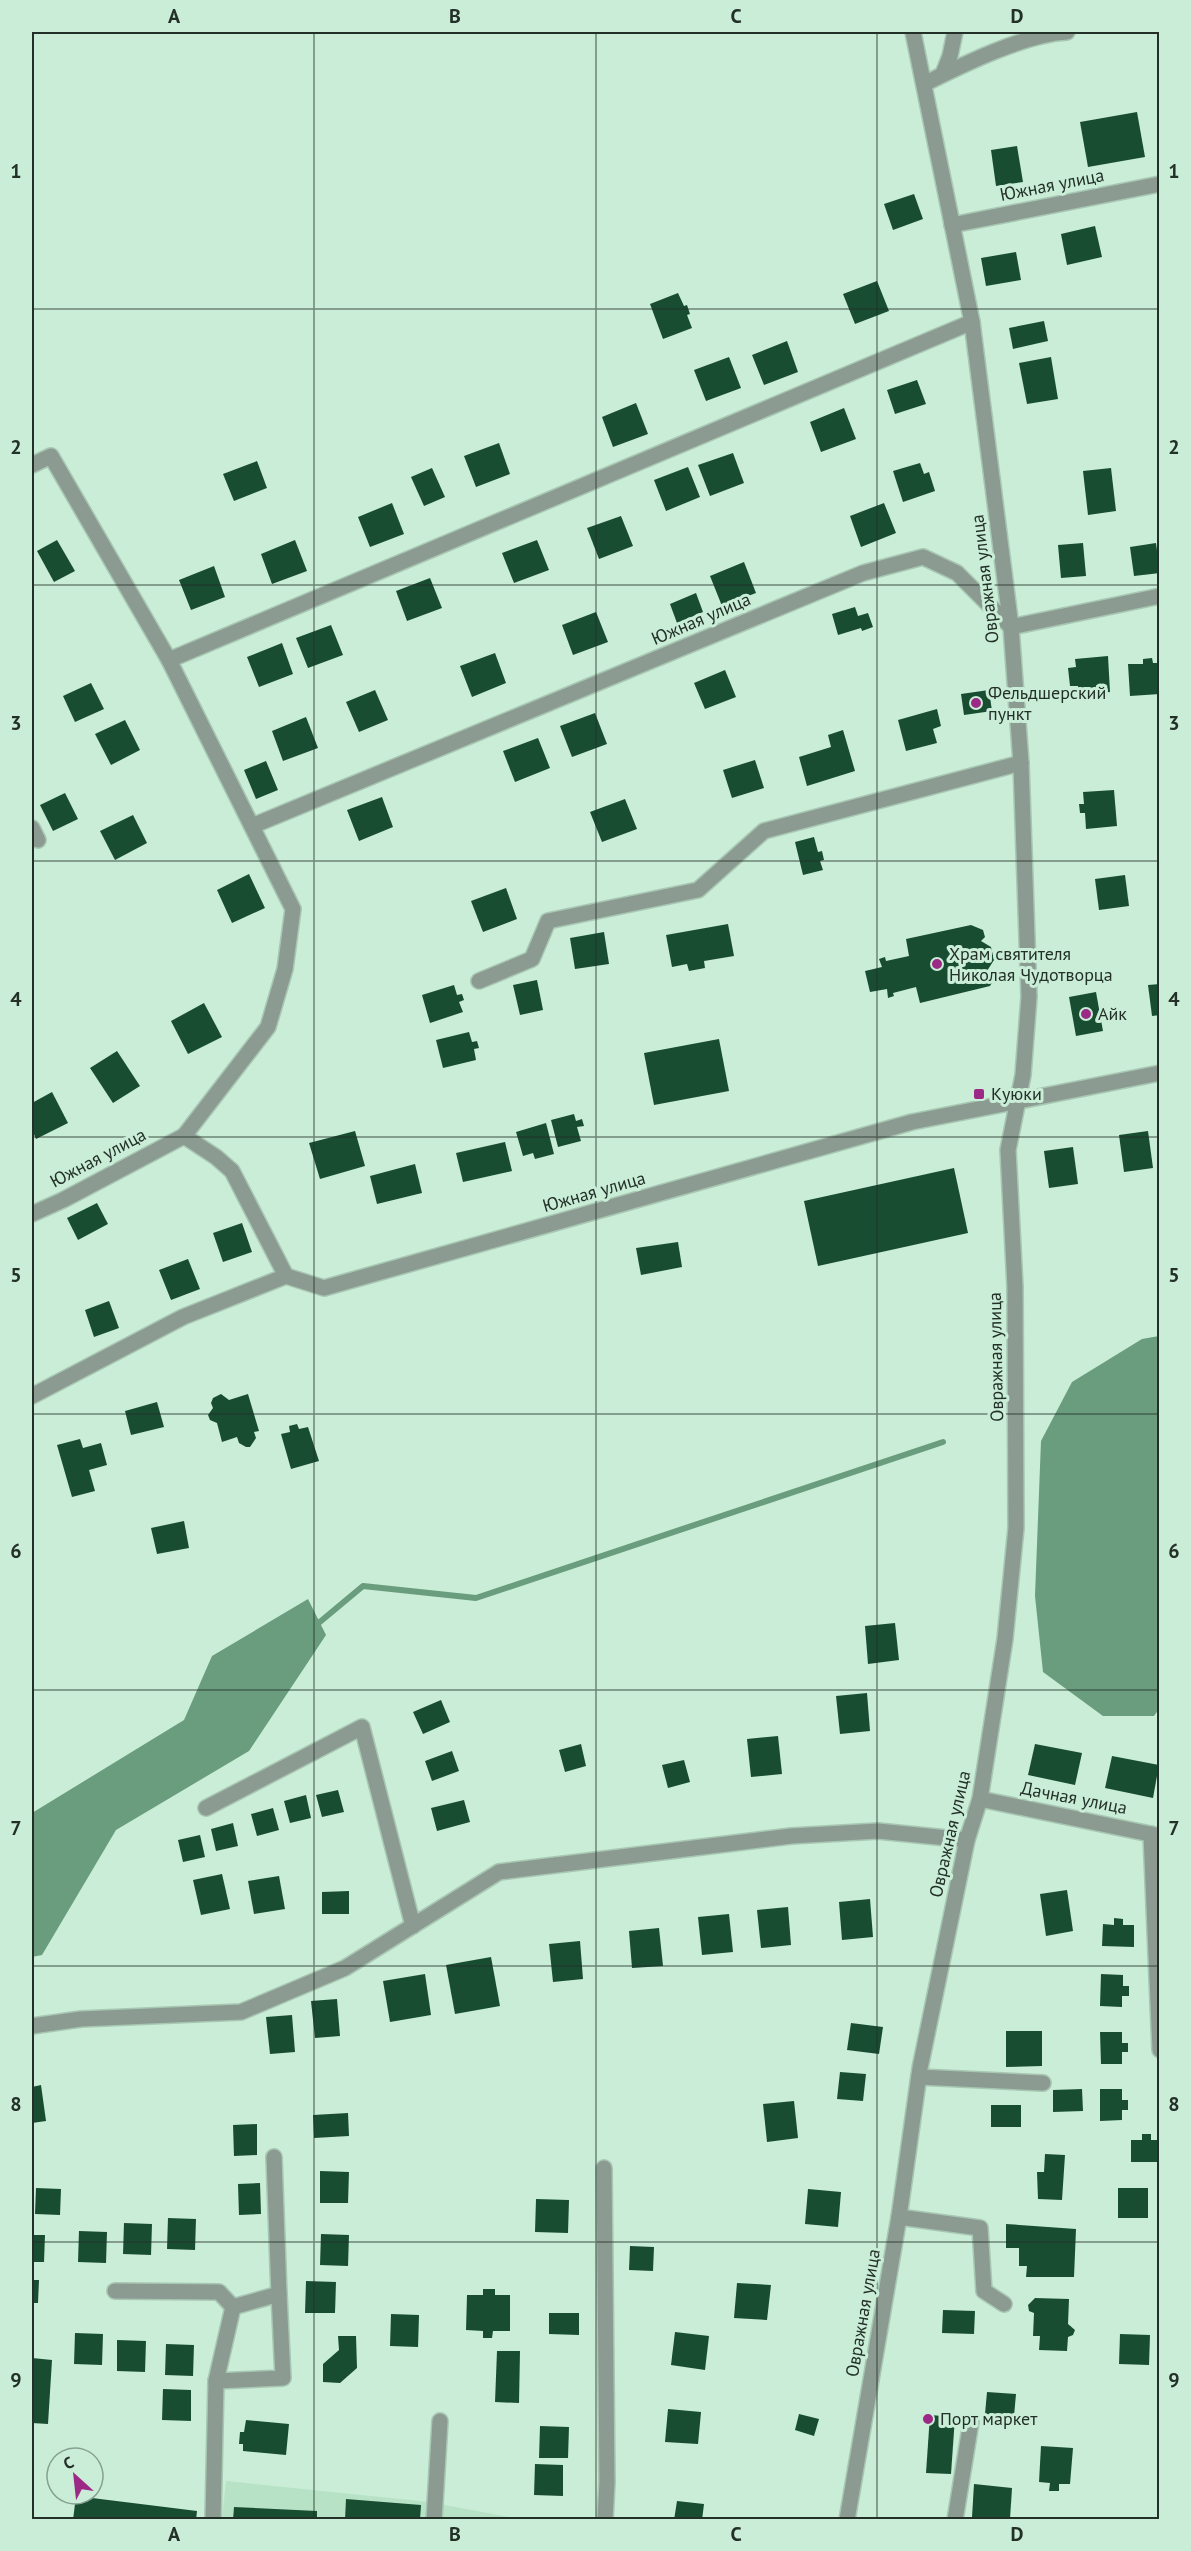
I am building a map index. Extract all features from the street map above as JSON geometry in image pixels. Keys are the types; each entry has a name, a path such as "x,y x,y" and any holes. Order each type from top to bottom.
{"street":[{"path":"913,32 924,84"},
{"path":"922,32 924,84"},
{"path":"943,74 955,32"},
{"path":"924,84 974,60 1053,33 1067,32"},
{"name":"Овражная улица","path":"847,2520 899,2217 919,2077 967,1840 980,1799 1005,1639 1016,1528 1015,1287 1008,1150 1023,1075 1029,997 1022,763 1011,627 972,322 924,84"},
{"name":"Южная улица","path":"952,225 1160,184"},
{"path":"169,660 972,322"},
{"path":"32,465 51,456 169,660 293,909 285,969 268,1027 184,1136 216,1157 232,1171 286,1276 183,1317 32,1396"},
{"name":"Южная улица","path":"252,826 863,573 923,557 957,573 1011,627"},
{"path":"1011,627 1160,596"},
{"path":"479,981 532,959 548,921 698,890 764,831 1022,763"},
{"name":"Южная улица","path":"286,1276 324,1288 912,1122 1160,1072"},
{"name":"Южная улица","path":"32,1214 184,1136"},
{"path":"206,1808 362,1727 413,1926"},
{"name":"Дачная улица","path":"980,1799 1155,1835"},
{"path":"32,2026 81,2019 241,2012 345,1968 499,1872 791,1836 878,1831 967,1840"},
{"path":"1155,1835 1160,2050"},
{"path":"919,2077 1043,2083"},
{"path":"216,2381 283,2378 274,2157"},
{"path":"604,2168 607,2482 605,2520"},
{"path":"899,2217 980,2228 984,2291 1004,2304"},
{"path":"115,2291 219,2292 233,2307"},
{"path":"233,2307 279,2294"},
{"path":"213,2520 216,2381 233,2307"},
{"path":"434,2520 440,2421"},
{"path":"955,2520 971,2422"}],"shaded area":[{"path":"1159,1336 1159,1709 1154,1716 1103,1716 1043,1672 1035,1596 1041,1441 1072,1382 1142,1339"},
{"path":"308,1599 326,1635 249,1751 116,1830 42,1955 32,1957 32,1813 184,1720 212,1656"},
{"path":"226,2481 429,2502 520,2519 222,2520"}],"building":[{"path":"1137,112 1145,157 1088,167 1080,122"},
{"path":"1017,146 1023,182 996,186 991,150"},
{"path":"914,194 923,219 893,230 884,204"},
{"path":"1095,226 1102,257 1067,265 1061,234"},
{"path":"1016,252 1021,280 986,286 981,258"},
{"path":"877,281 889,311 855,324 843,294"},
{"path":"678,293 684,306 687,305 690,314 687,315 692,328 663,339 650,304"},
{"path":"1044,321 1048,341 1013,349 1009,328"},
{"path":"787,341 798,372 764,385 752,355"},
{"path":"729,357 741,388 706,401 694,370"},
{"path":"1051,357 1058,399 1027,404 1019,363"},
{"path":"917,380 926,404 895,414 887,390"},
{"path":"636,403 648,434 613,447 602,417"},
{"path":"844,408 856,439 821,452 810,422"},
{"path":"499,443 510,474 476,487 464,456"},
{"path":"733,453 744,483 710,496 698,465"},
{"path":"257,461 267,488 234,501 223,474"},
{"path":"920,463 924,474 929,472 935,491 903,502 893,471"},
{"path":"688,467 700,497 666,511 654,480"},
{"path":"432,468 445,497 424,506 411,477"},
{"path":"1111,468 1116,511 1088,515 1083,471"},
{"path":"392,503 404,534 370,547 358,517"},
{"path":"884,503 896,533 861,547 850,516"},
{"path":"621,516 633,546 599,559 587,528"},
{"path":"57,540 75,571 54,582 37,551"},
{"path":"295,540 307,571 272,584 261,554"},
{"path":"537,540 549,570 514,583 502,553"},
{"path":"1083,543 1086,576 1061,578 1058,545"},
{"path":"1156,543 1160,573 1134,576 1130,547"},
{"path":"744,562 756,593 722,606 710,576"},
{"path":"214,566 225,597 191,610 179,580"},
{"path":"430,578 442,608 407,621 396,591"},
{"path":"696,593 703,612 677,623 670,604"},
{"path":"855,607 858,616 868,613 873,627 838,635 832,614"},
{"path":"596,612 608,642 573,655 562,625"},
{"path":"331,625 343,655 308,668 296,638"},
{"path":"282,643 293,674 259,687 247,657"},
{"path":"495,653 506,683 472,697 460,666"},
{"path":"1108,656 1110,692 1078,695 1078,686 1070,686 1068,668 1076,667 1075,659"},
{"path":"1152,658 1153,663 1160,663 1160,694 1130,696 1128,664 1143,664 1143,659"},
{"path":"725,670 736,697 705,709 694,683"},
{"path":"91,683 104,709 75,722 63,696"},
{"path":"375,690 388,720 359,732 346,702"},
{"name":"Фельдшерский пункт","path":"989,690 992,711 964,715 961,694"},
{"path":"937,709 941,726 933,729 937,743 906,751 898,720"},
{"path":"595,713 607,744 572,757 560,726"},
{"path":"306,717 318,748 283,761 272,731"},
{"path":"125,720 140,750 111,765 95,734"},
{"path":"843,730 855,771 807,786 799,757 831,747 828,735"},
{"path":"538,738 550,768 515,782 503,751"},
{"path":"755,760 764,788 732,798 723,770"},
{"path":"266,761 278,790 256,799 244,770"},
{"path":"1114,790 1117,826 1086,829 1085,813 1080,813 1079,804 1084,804 1083,792"},
{"path":"65,793 78,819 53,831 40,805"},
{"path":"382,797 393,827 359,841 347,810"},
{"path":"625,799 637,829 602,842 590,812"},
{"path":"133,815 147,843 115,860 100,831"},
{"path":"814,837 818,852 822,851 824,860 820,861 823,870 803,875 795,842"},
{"path":"249,874 265,908 232,923 217,890"},
{"path":"1125,875 1129,906 1099,910 1095,879"},
{"path":"506,888 517,919 483,932 471,901"},
{"path":"728,924 734,956 704,961 705,968 689,971 687,964 672,967 666,935"},
{"name":"Храм святителя Николая Чудотворца","path":"971,925 983,930 985,937 981,941 991,947 994,960 987,971 993,973 994,979 990,986 920,1003 916,987 893,993 894,996 888,998 887,989 870,992 865,971 882,967 879,959 885,957 886,961 909,956 906,939"},
{"path":"604,932 609,964 575,969 570,938"},
{"path":"537,980 543,1010 520,1015 513,985"},
{"path":"1160,984 1160,1015 1152,1016 1148,985"},
{"path":"454,985 457,995 462,994 464,1000 459,1002 463,1012 430,1023 422,995"},
{"name":"Айк","path":"1096,992 1103,1031 1076,1036 1069,997"},
{"path":"204,1003 222,1037 188,1054 171,1021"},
{"path":"469,1032 472,1042 477,1041 479,1048 474,1049 476,1060 443,1068 436,1040"},
{"path":"719,1039 729,1091 654,1105 644,1053"},
{"path":"117,1051 140,1086 113,1103 90,1068"},
{"path":"52,1092 68,1123 36,1139 32,1130 32,1103"},
{"path":"574,1114 576,1121 582,1119 584,1126 577,1127 581,1141 558,1147 551,1120"},
{"path":"546,1123 554,1154 535,1159 533,1153 523,1156 516,1132"},
{"path":"355,1131 365,1166 320,1179 309,1143"},
{"path":"1148,1131 1153,1168 1124,1172 1119,1135"},
{"path":"505,1142 512,1171 463,1182 456,1153"},
{"path":"1073,1147 1078,1184 1049,1188 1044,1151"},
{"path":"415,1164 422,1193 377,1204 370,1176"},
{"path":"954,1168 968,1233 818,1266 804,1201"},
{"path":"97,1203 108,1224 78,1240 67,1218"},
{"path":"242,1223 252,1252 223,1262 213,1233"},
{"path":"678,1242 682,1267 641,1275 636,1248"},
{"path":"188,1259 200,1289 171,1300 159,1270"},
{"path":"109,1301 119,1328 94,1337 85,1310"},
{"path":"221,1394 229,1400 248,1394 259,1431 254,1432 256,1438 250,1447 239,1443 237,1437 222,1442 217,1423 210,1420 208,1415 213,1408 211,1403 213,1398"},
{"path":"157,1402 164,1427 131,1435 125,1411"},
{"path":"297,1424 299,1429 308,1427 319,1461 291,1469 281,1434 290,1432 289,1426"},
{"path":"80,1439 83,1448 101,1443 107,1465 89,1470 95,1491 72,1497 57,1445"},
{"path":"184,1521 189,1548 157,1554 151,1528"},
{"path":"895,1623 899,1660 868,1664 865,1626"},
{"path":"867,1693 870,1731 840,1734 836,1696"},
{"path":"441,1700 450,1722 423,1734 413,1712"},
{"path":"778,1736 782,1774 751,1777 747,1739"},
{"path":"581,1744 586,1766 565,1772 559,1750"},
{"path":"1035,1744 1082,1753 1075,1785 1028,1775"},
{"path":"452,1751 459,1771 432,1781 425,1761"},
{"path":"1112,1756 1159,1765 1153,1798 1105,1788"},
{"path":"684,1760 690,1782 668,1788 662,1765"},
{"path":"338,1790 344,1812 322,1817 316,1795"},
{"path":"306,1795 311,1818 290,1823 284,1801"},
{"path":"464,1800 470,1822 437,1831 431,1808"},
{"path":"273,1808 279,1830 257,1836 251,1814"},
{"path":"233,1823 238,1846 216,1851 211,1829"},
{"path":"200,1835 205,1857 183,1862 178,1840"},
{"path":"222,1874 230,1909 201,1915 193,1880"},
{"path":"279,1876 285,1909 254,1914 248,1881"},
{"path":"1067,1890 1073,1931 1046,1936 1040,1894"},
{"path":"349,1891 349,1914 322,1914 322,1892"},
{"path":"870,1899 873,1937 842,1940 839,1902"},
{"path":"788,1907 791,1945 761,1948 757,1910"},
{"path":"729,1914 733,1952 702,1955 698,1917"},
{"path":"1114,1918 1123,1919 1123,1925 1134,1925 1134,1947 1102,1946 1103,1924 1114,1925"},
{"path":"659,1928 663,1966 632,1968 629,1931"},
{"path":"580,1941 583,1979 553,1982 549,1944"},
{"path":"491,1957 500,2006 455,2014 446,1965"},
{"path":"425,1974 431,2015 390,2022 383,1981"},
{"path":"1101,1974 1123,1975 1123,1986 1129,1986 1129,1996 1122,1996 1122,2007 1100,2006"},
{"path":"337,1999 340,2036 315,2038 311,2001"},
{"path":"292,2015 295,2052 270,2054 266,2017"},
{"path":"851,2023 883,2027 879,2054 847,2050"},
{"path":"1006,2031 1042,2031 1042,2066 1006,2067"},
{"path":"1100,2032 1122,2032 1122,2043 1128,2043 1128,2052 1122,2052 1122,2064 1101,2064"},
{"path":"840,2072 866,2074 863,2101 837,2099"},
{"path":"41,2085 46,2121 32,2123 32,2087"},
{"path":"1082,2089 1083,2111 1053,2112 1053,2090"},
{"path":"1100,2089 1122,2089 1122,2100 1128,2100 1128,2110 1122,2110 1122,2120 1100,2121"},
{"path":"794,2101 798,2138 767,2142 763,2104"},
{"path":"991,2105 1021,2105 1021,2127 991,2127"},
{"path":"348,2113 349,2136 314,2138 313,2115"},
{"path":"257,2124 257,2155 234,2156 233,2125"},
{"path":"1142,2134 1151,2134 1151,2140 1160,2140 1160,2162 1131,2162 1131,2140 1142,2140"},
{"path":"1045,2154 1065,2155 1062,2200 1038,2199 1037,2172 1044,2172"},
{"path":"320,2171 349,2172 348,2203 320,2203"},
{"path":"260,2183 261,2214 239,2215 238,2184"},
{"path":"36,2188 61,2189 60,2215 35,2214"},
{"path":"1118,2188 1148,2188 1148,2218 1118,2218"},
{"path":"808,2189 841,2192 838,2227 805,2224"},
{"path":"536,2199 569,2200 568,2233 535,2232"},
{"path":"168,2218 196,2219 195,2250 167,2249"},
{"path":"124,2223 152,2224 151,2255 123,2254"},
{"path":"1006,2224 1076,2229 1074,2277 1026,2277 1027,2266 1019,2266 1019,2248 1006,2248"},
{"path":"79,2231 107,2232 106,2263 78,2262"},
{"path":"321,2234 349,2235 348,2266 320,2265"},
{"path":"32,2235 45,2235 44,2262 32,2262"},
{"path":"630,2246 654,2247 653,2271 629,2270"},
{"path":"32,2280 39,2280 38,2303 32,2303"},
{"path":"306,2281 336,2282 335,2313 305,2313"},
{"path":"737,2283 771,2285 767,2320 734,2318"},
{"path":"483,2289 495,2289 495,2295 510,2295 510,2331 493,2331 492,2338 483,2338 483,2331 466,2330 467,2295 483,2295"},
{"path":"1035,2298 1069,2299 1068,2324 1075,2330 1073,2335 1068,2337 1067,2351 1039,2350 1040,2336 1033,2336 1034,2313 1029,2311 1028,2305"},
{"path":"943,2310 975,2311 974,2334 942,2333"},
{"path":"549,2313 579,2313 579,2335 549,2334"},
{"path":"391,2314 419,2315 418,2347 390,2346"},
{"path":"675,2332 709,2336 705,2370 671,2365"},
{"path":"75,2333 103,2334 102,2365 74,2364"},
{"path":"1120,2334 1150,2335 1149,2365 1119,2364"},
{"path":"338,2336 356,2336 357,2368 340,2383 323,2382 323,2364 339,2350"},
{"path":"117,2340 146,2341 145,2372 117,2371"},
{"path":"166,2344 194,2345 193,2376 165,2375"},
{"path":"497,2351 520,2351 519,2403 495,2402"},
{"path":"32,2358 52,2360 48,2424 32,2423"},
{"path":"163,2389 191,2390 191,2421 162,2420"},
{"path":"987,2392 1016,2394 1014,2416 985,2414"},
{"path":"668,2409 701,2412 698,2444 665,2442"},
{"path":"799,2414 819,2419 814,2436 795,2430"},
{"path":"930,2415 955,2417 951,2474 926,2473"},
{"path":"246,2420 289,2424 286,2455 243,2451 243,2444 239,2444 240,2432 244,2432"},
{"path":"540,2426 569,2427 568,2458 539,2458"},
{"path":"1041,2446 1073,2448 1070,2484 1059,2484 1059,2491 1049,2491 1050,2483 1039,2482"},
{"path":"535,2464 563,2465 563,2496 534,2495"},
{"path":"974,2484 1012,2488 1010,2519 972,2517"},
{"path":"346,2499 421,2505 420,2520 345,2520"},
{"path":"105,2500 197,2511 196,2520 73,2520 75,2506 105,2506"},
{"path":"677,2501 704,2504 702,2520 674,2520"},
{"path":"234,2507 317,2511 317,2520 233,2520"}],"waterway":[{"path":"315,1626 363,1586 476,1598 943,1442"}],"place":[{"name":"Фельдшерский пункт","path":"976,703"},
{"name":"Храм святителя Николая Чудотворца","path":"937,964"},
{"name":"Айк","path":"1086,1014"},
{"name":"Куюки","path":"979,1094"},
{"name":"Порт маркет","path":"928,2419"}]}
